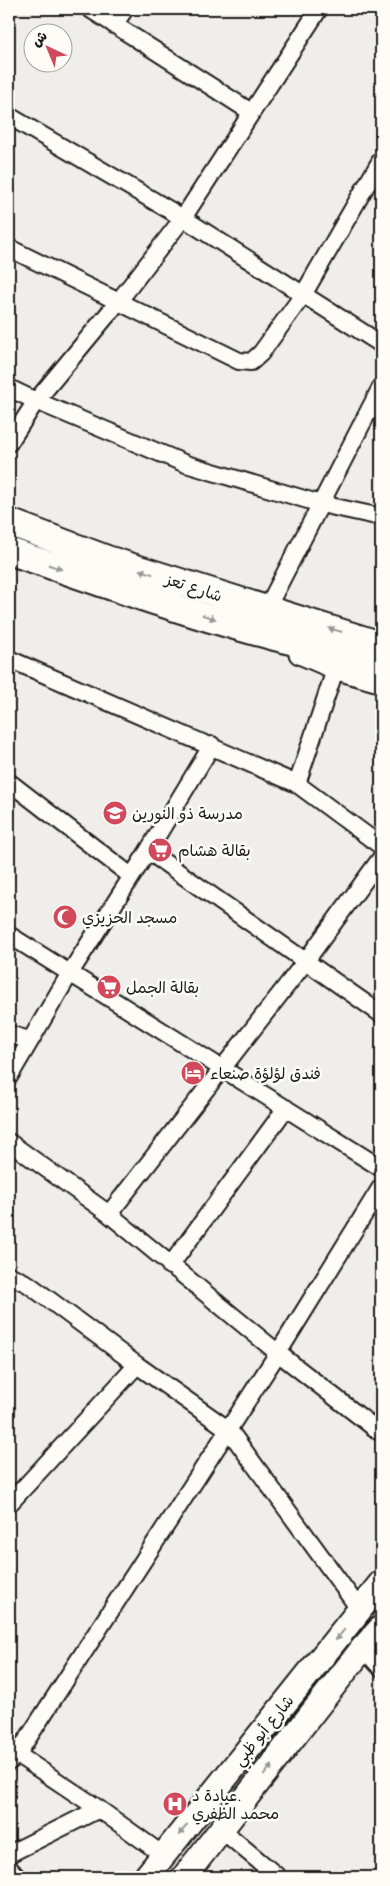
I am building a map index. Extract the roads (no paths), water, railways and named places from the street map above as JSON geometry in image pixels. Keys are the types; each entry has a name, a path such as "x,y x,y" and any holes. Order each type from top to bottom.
{"main road":[{"name":"شارع تعز","path":"9,522 107,559 336,651 381,665"},
{"name":"شارع تعز","path":"9,551 100,583 261,621 381,645"},
{"path":"261,621 336,667 381,680"},
{"name":"شارع أبو ظبي","path":"146,1877 381,1583"},
{"name":"شارع أبو ظبي","path":"184,1877 375,1638"}],"street":[{"path":"90,9 252,112"},
{"path":"114,24 125,9"},
{"path":"9,443 36,401 118,302 183,218 319,9"},
{"path":"9,116 183,218 381,344"},
{"path":"9,248 240,361 251,362 261,353 302,294 381,160"},
{"path":"261,621 381,387"},
{"path":"9,388 186,464 321,504 381,517"},
{"path":"9,658 212,745 296,784 381,846"},
{"path":"296,784 336,667"},
{"path":"9,1077 70,973 148,851 212,745"},
{"path":"9,782 131,876"},
{"path":"148,851 381,1014"},
{"path":"109,1214 305,962 381,858"},
{"path":"9,935 381,1168"},
{"path":"9,1034 30,1040"},
{"path":"170,1266 286,1108"},
{"path":"9,1142 109,1214 278,1354 381,1433"},
{"path":"163,1856 99,1809 11,1755 278,1354 381,1187"},
{"path":"9,1274 28,1284 228,1430 360,1610"},
{"path":"10,1501 137,1365"},
{"path":"375,1638 381,1668"},
{"path":"9,1854 99,1809"},
{"path":"222,1830 278,1877"},
{"path":"9,1868 17,1877"}],"place":[{"name":"مدرسة ذو النورين","path":"115,813"},
{"name":"بقالة هشام","path":"160,850"},
{"name":"مسجد الحزيزي","path":"65,917"},
{"name":"بقالة الجمل","path":"109,987"},
{"name":"فندق لؤلؤة صنعاء","path":"193,1073"},
{"name":"عيادة د. محمد الظفري","path":"175,1804"}]}
